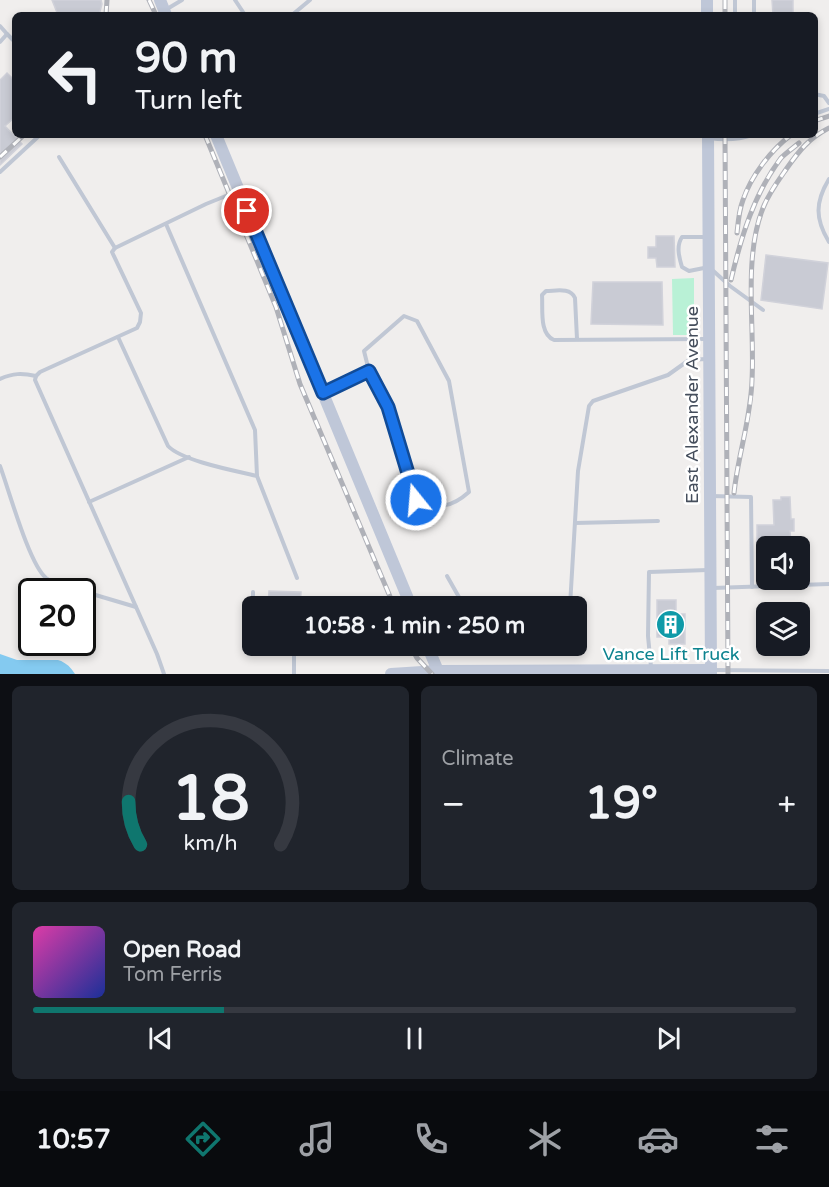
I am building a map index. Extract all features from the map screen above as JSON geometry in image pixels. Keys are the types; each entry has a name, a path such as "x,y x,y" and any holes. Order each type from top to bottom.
{"street":[{"path":"217,138 407,596"},
{"name":"East Alexander Avenue","path":"708,138 711,672"},
{"path":"432,656 438,671"},
{"path":"392,674 438,671 711,672"}],"lane":[{"path":"163,9 182,0"},
{"path":"296,12 310,0"},
{"path":"0,26 12,39"},
{"path":"0,42 8,34"},
{"path":"0,172 37,138"},
{"path":"716,138 725,140 736,138"},
{"path":"59,156 115,248"},
{"path":"829,179 823,189 817,210 820,228 829,242"},
{"path":"0,379 21,373 36,376 137,328 141,314 112,252 115,248 239,191"},
{"path":"166,224 255,430 257,476 297,578"},
{"path":"709,237 682,237 678,243 682,267 689,271 709,267 763,310"},
{"path":"577,339 573,293 568,290 546,291 542,295 545,332 548,337 554,339 577,339 709,339"},
{"path":"404,316 417,321 449,381 468,492 456,504 431,506 416,500 388,407 369,371 364,351 404,316"},
{"path":"118,337 168,446 173,452 257,476"},
{"path":"571,596 578,471 589,406 593,401 668,375 688,360 710,359"},
{"path":"323,393 369,371"},
{"path":"36,376 35,380 164,674"},
{"path":"89,502 189,457"},
{"path":"0,466 34,563 46,578"},
{"path":"710,496 751,497 752,587"},
{"path":"575,523 658,521"},
{"path":"651,671 648,636 649,572 710,570"},
{"path":"447,576 458,596"},
{"path":"711,588 829,584"},
{"path":"96,595 136,607"},
{"path":"294,656 294,674"},
{"path":"711,672 829,671"}],"green space":[{"path":"694,278 694,335 673,335 672,279"}],"water":[{"path":"0,639 18,656 61,661 75,674 0,674"}],"pier":[{"path":"0,638 18,651 18,656 64,658 62,660 17,660 0,654"}],"building":[{"path":"52,0 101,0 102,4 100,12 57,12"},
{"path":"772,0 793,0 793,12 773,12"},
{"path":"7,73 12,78 12,120 5,126 12,133 12,138 16,138 22,144 0,165 0,80"},
{"path":"656,236 674,236 675,267 657,267 656,258 648,258 648,247 656,247"},
{"path":"766,255 828,263 822,309 761,300"},
{"path":"593,282 662,282 663,325 591,324"},
{"path":"781,497 790,497 794,531 790,531 790,536 757,536 757,525 774,525 773,500 781,500"},
{"path":"269,591 301,592 301,596 269,596"},
{"name":"Vance Lift Truck","path":"657,600 676,600 676,614 685,614 685,644 669,644 669,637 657,637"}],"railway":[{"path":"106,12 107,0"},
{"path":"149,0 155,12"},
{"path":"725,0 725,12"},
{"path":"818,120 829,116"},
{"path":"818,135 829,128"},
{"path":"0,157 21,138"},
{"path":"206,138 276,307 300,384 390,596"},
{"path":"725,138 728,674"},
{"path":"737,233 742,204 751,182 769,156 788,138"},
{"path":"734,493 751,394 753,359 751,293 753,249 757,228 763,208 777,182 800,151 814,138"},
{"path":"731,280 744,232 763,186 781,158 799,143"},
{"path":"416,656 432,674"}],"place":[{"name":"Vance Lift Truck","path":"671,625"}],"route":[{"path":"247,211 323,393 369,371 388,407 416,500"}]}
